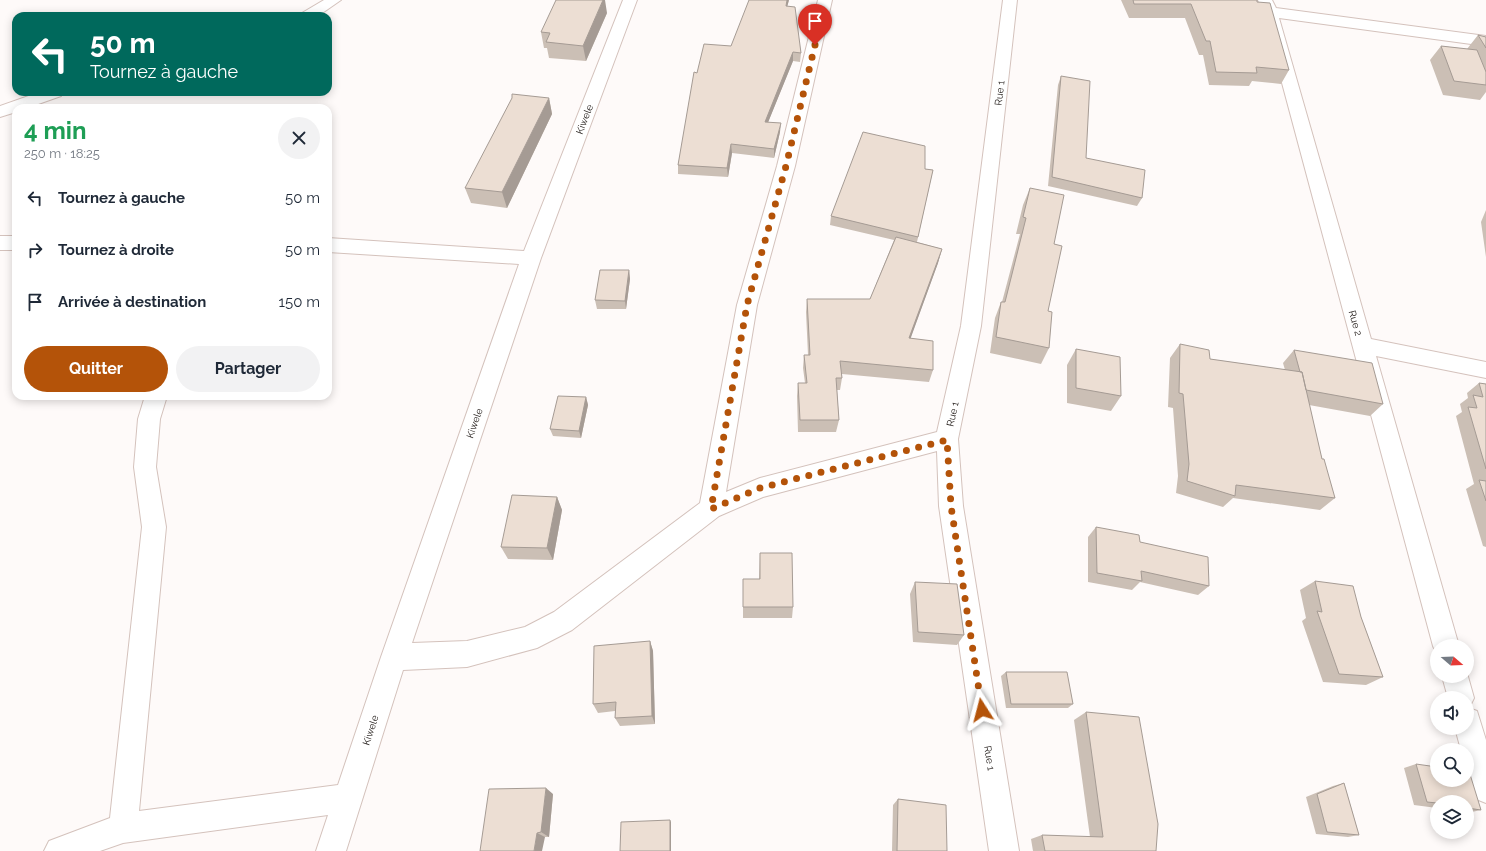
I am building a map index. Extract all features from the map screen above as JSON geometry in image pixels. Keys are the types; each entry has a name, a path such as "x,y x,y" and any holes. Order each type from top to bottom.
{"street":[{"path":"314,12 334,0"},
{"name":"Kiwele","path":"331,851 394,656 530,258 630,0"},
{"path":"711,509 747,305 786,166 825,0"},
{"name":"Rue 1","path":"1004,851 951,506 947,440 971,326 1010,0"},
{"path":"1268,6 1486,41"},
{"name":"Rue 2","path":"1268,6 1444,639"},
{"path":"22,104 44,96"},
{"path":"0,112 12,108"},
{"path":"0,243 12,243"},
{"path":"332,245 530,258"},
{"path":"1362,345 1486,370"},
{"path":"123,828 154,527 145,467 149,419 155,400"},
{"path":"394,656 467,654 528,639 563,621 711,509 760,488 947,440"},
{"path":"1471,735 1486,789"},
{"path":"60,851 123,828 349,798"}],"building":[{"path":"556,0 603,0 583,46 546,42 550,33 541,32"},
{"path":"749,0 787,0 786,6 795,7 801,53 793,52 765,122 781,123 774,149 731,144 727,168 678,165 694,72 697,73 704,44 731,46"},
{"path":"1133,0 1257,0 1257,2 1270,3 1289,70 1256,67 1257,73 1216,72 1210,41 1206,41 1191,4 1134,4"},
{"path":"1478,35 1486,37 1486,48"},
{"path":"1441,46 1477,50 1486,72 1486,85 1454,81"},
{"path":"1061,76 1090,81 1086,158 1145,170 1142,198 1052,177"},
{"path":"512,94 549,98 502,192 465,188 512,98"},
{"path":"863,132 925,146 925,169 933,170 918,237 831,216"},
{"path":"1030,188 1064,195 1054,244 1062,246 1048,311 1052,312 1049,348 996,337 1001,302 1005,302 1026,218 1023,217"},
{"path":"896,237 942,249 909,338 933,341 933,370 840,361 842,378 836,378 839,420 800,420 798,383 807,383 804,355 810,355 807,299 870,299"},
{"path":"600,270 629,270 625,301 595,300"},
{"path":"1180,344 1209,350 1210,359 1302,372 1322,459 1324,459 1335,498 1236,485 1235,496 1187,481 1189,464 1183,394 1179,393"},
{"path":"1076,349 1120,357 1121,396 1076,388"},
{"path":"1294,350 1372,363 1383,404 1306,390 1302,372 1300,372"},
{"path":"1479,383 1486,384 1486,469 1468,407 1477,408 1473,395 1483,397"},
{"path":"558,396 586,397 579,431 550,429"},
{"path":"1479,480 1486,481 1486,501"},
{"path":"512,495 557,497 547,548 501,547"},
{"path":"1096,527 1139,535 1140,542 1208,557 1209,586 1141,571 1142,581 1097,573"},
{"path":"760,553 792,553 793,607 743,607 743,579 760,579"},
{"path":"1315,581 1353,586 1361,617 1383,677 1339,674 1317,611 1322,612"},
{"path":"915,582 957,584 964,635 918,632"},
{"path":"650,641 652,716 615,718 616,702 593,704 594,646"},
{"path":"1006,672 1067,672 1073,704 1011,704"},
{"path":"1086,712 1139,717 1158,824 1156,851 1045,851 1042,835 1103,837"},
{"path":"1416,764 1430,766 1430,787 1474,787 1481,810 1474,809 1474,795 1430,795 1430,802 1427,802"},
{"path":"1344,783 1359,835 1327,832 1317,794"},
{"path":"546,788 541,832 537,833 534,851 480,851 489,789"},
{"path":"898,799 946,805 947,851 897,851"},
{"path":"670,820 670,851 620,851 621,822"}],"route":[{"path":"815,45 786,166 747,305 711,509 760,488 947,440 951,506 982,710"}]}
